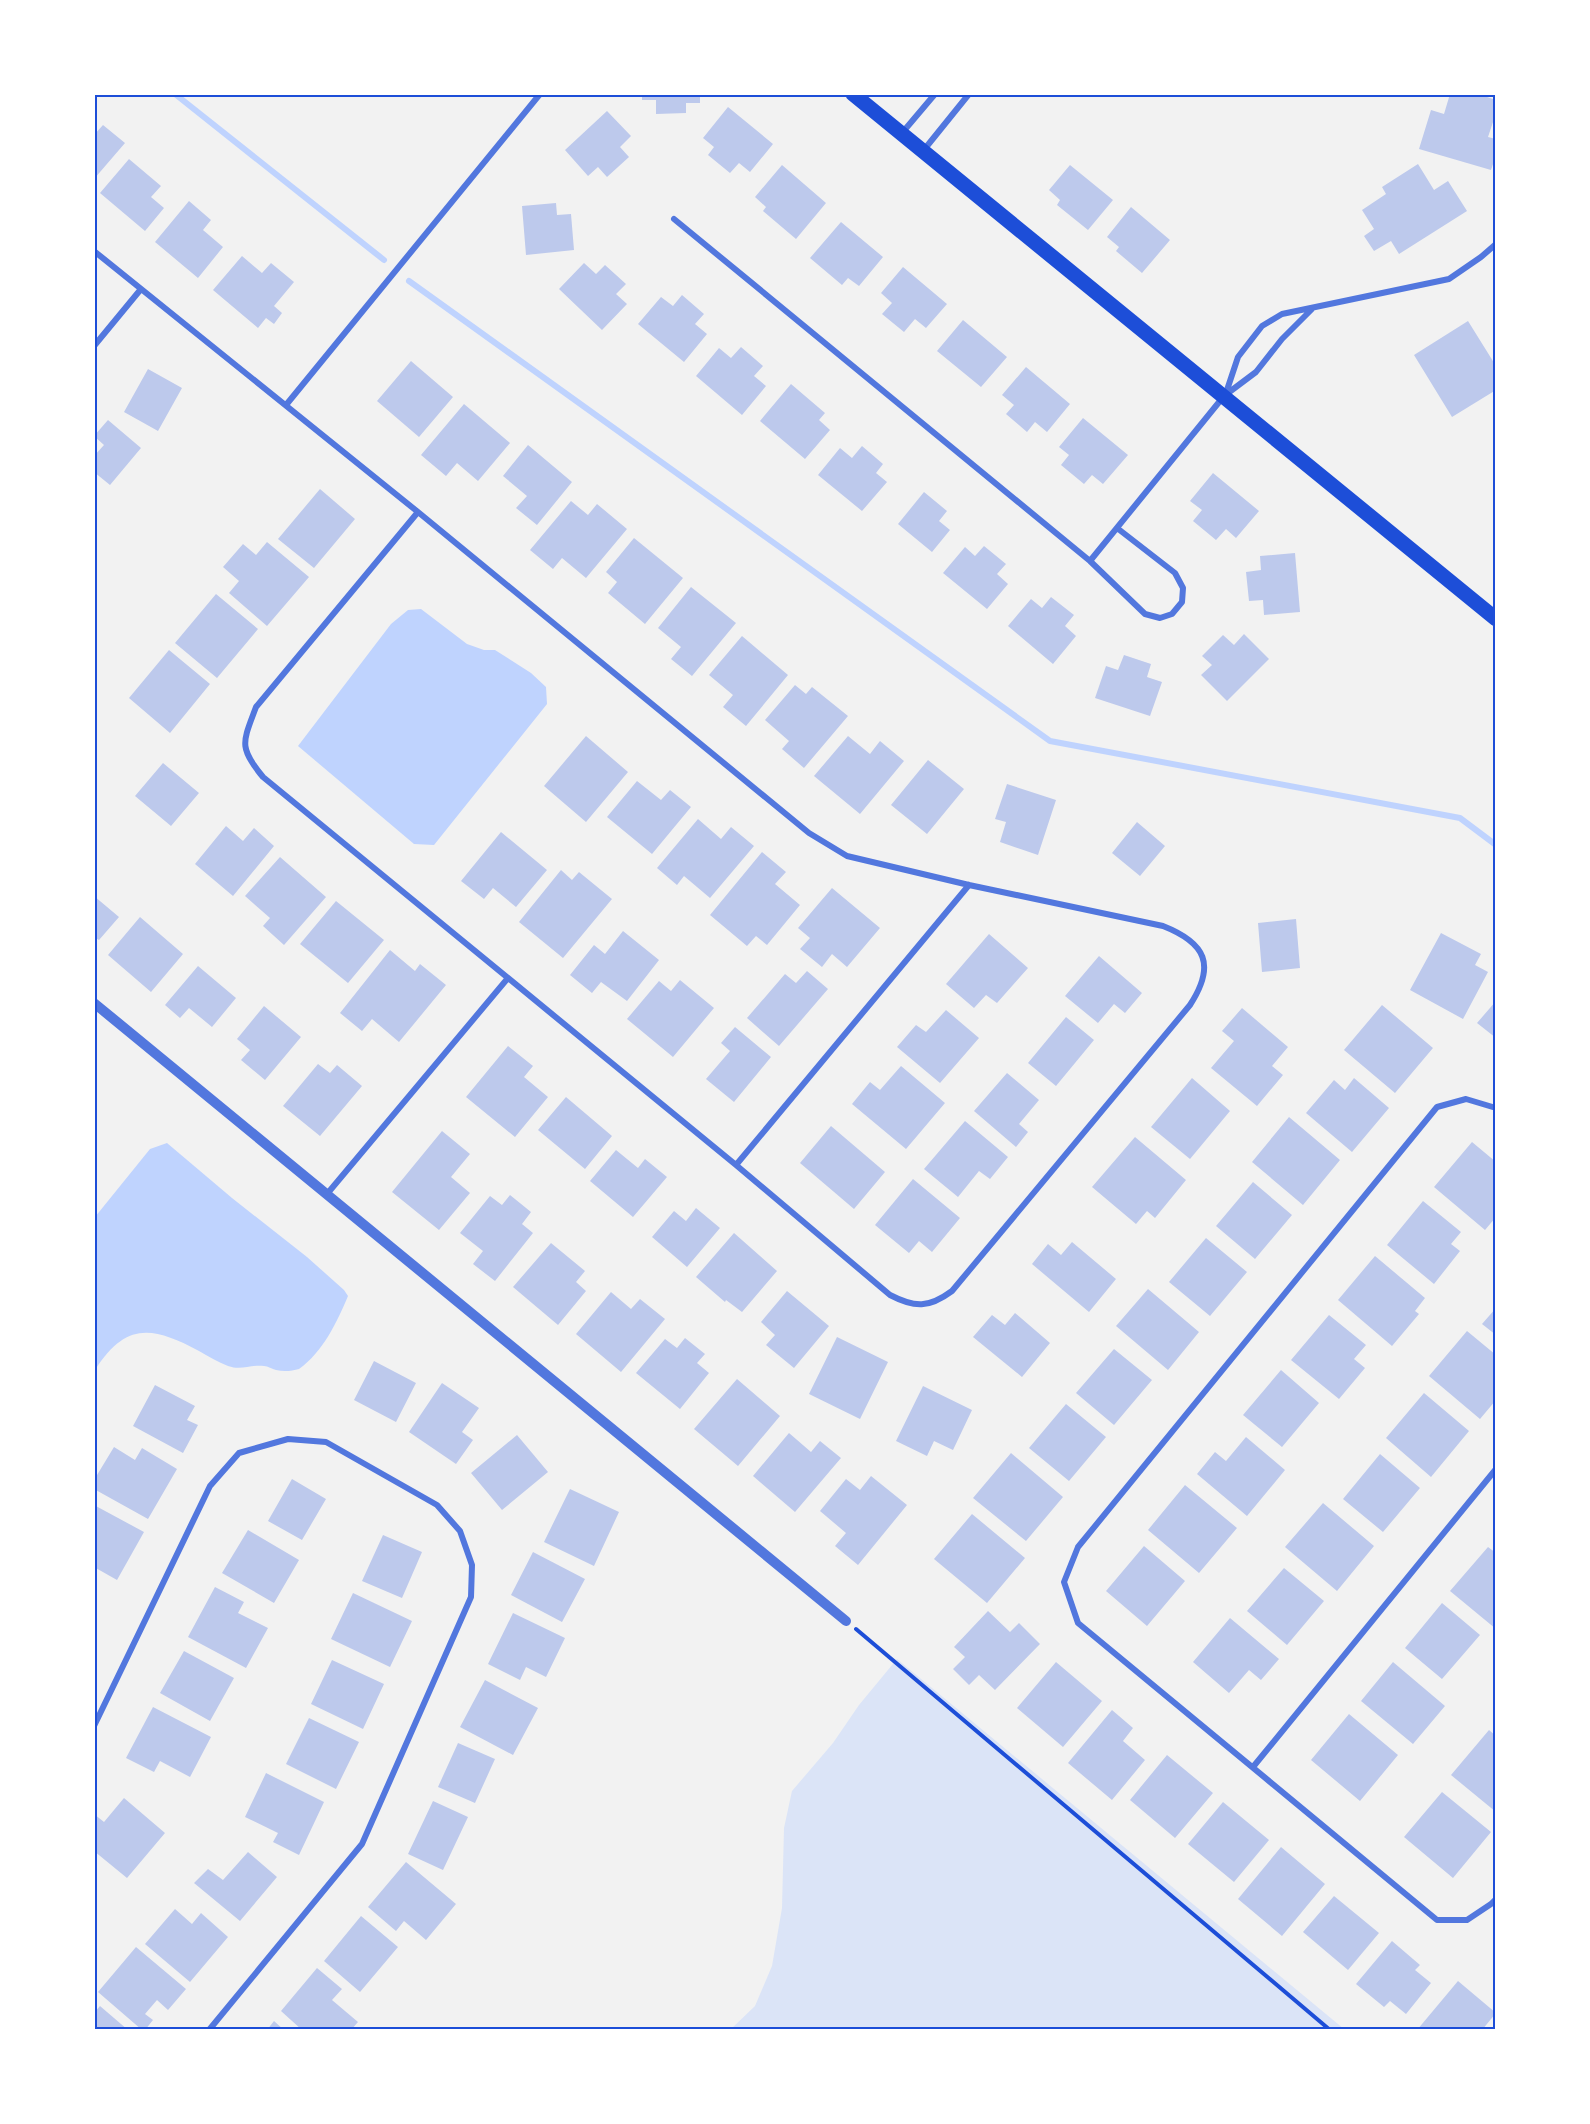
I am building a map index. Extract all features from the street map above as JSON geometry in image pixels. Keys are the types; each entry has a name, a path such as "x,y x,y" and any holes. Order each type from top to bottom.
{"main road":[{"path":"853,94 1496,619"}],"street":[{"path":"286,405 540,94"},
{"path":"901,134 934,94"},
{"path":"923,152 969,94"},
{"path":"674,219 1090,561 1144,614 1160,618 1172,614 1182,602 1183,588 1175,573 1117,528"},
{"path":"1224,396 1238,357 1262,326 1282,314 1449,279 1496,244"},
{"path":"94,251 418,512 828,847 847,856 969,885 1163,926 1180,933 1193,943 1204,957 1204,975 1202,987 1190,1005 952,1291 939,1300 924,1305 906,1303 890,1295 736,1165 263,777 248,759 244,738 256,707 418,512"},
{"path":"94,346 141,290"},
{"path":"1090,561 1224,396 1256,372 1282,339 1312,309"},
{"path":"736,1165 969,885"},
{"path":"327,1194 508,978"},
{"path":"94,1003 846,1621"},
{"path":"1496,1108 1466,1099 1437,1107 1078,1547 1064,1582 1078,1623 1437,1920 1467,1920 1496,1899"},
{"path":"94,1726 210,1486 239,1454 288,1439 326,1442 437,1505 460,1531 472,1565 471,1597 362,1844 209,2030"},
{"path":"1253,1767 1496,1469"}],"path":[{"path":"846,1621 1330,2030"}],"shaded area":[{"path":"897,1659 1344,2029 730,2030 755,2006 772,1966 782,1908 784,1828 792,1791 833,1743 859,1705"}],"water":[{"path":"421,609 467,644 484,650 495,650 531,673 546,687 547,704 434,845 414,844 298,746 391,624 408,610"},
{"path":"167,1143 307,1257 348,1296 322,1345 299,1369 285,1371 266,1366 242,1368 228,1366 167,1337 154,1333 141,1333 129,1336 118,1343 106,1354 95,1370 95,1217 150,1149"}],"building":[{"path":"642,94 700,94 700,103 686,103 686,113 656,114 656,100 642,100"},
{"path":"1450,94 1478,94 1496,100 1496,113 1488,137 1496,139 1496,155 1491,170 1419,149 1431,110 1444,114"},
{"path":"728,107 773,144 750,172 739,163 730,173 708,155 714,147 703,138"},
{"path":"607,111 631,136 620,147 629,157 607,177 598,167 588,176 565,150"},
{"path":"103,125 125,143 94,179 94,135"},
{"path":"129,159 161,186 151,197 164,208 145,231 100,193"},
{"path":"1418,164 1434,190 1448,181 1467,211 1399,254 1391,241 1374,251 1364,236 1374,229 1362,210 1386,194 1382,187"},
{"path":"782,165 826,203 796,239 763,211 766,207 755,197"},
{"path":"1070,165 1113,200 1088,230 1057,205 1060,200 1049,190"},
{"path":"189,201 211,220 203,230 223,247 198,278 155,242"},
{"path":"556,203 557,215 571,214 574,250 526,255 522,206"},
{"path":"1131,207 1170,240 1142,273 1116,251 1119,247 1107,237"},
{"path":"841,222 883,257 859,286 848,278 842,285 810,258"},
{"path":"242,256 262,273 271,263 294,282 274,306 282,313 274,324 266,318 258,328 213,290"},
{"path":"584,263 596,274 605,265 626,284 616,294 627,304 602,330 559,289"},
{"path":"903,267 947,304 926,328 915,319 904,332 882,314 892,303 881,293"},
{"path":"682,295 704,314 695,324 707,334 684,362 638,324 661,297 673,306"},
{"path":"963,320 1007,357 981,387 937,351"},
{"path":"1468,321 1496,366 1496,390 1452,417 1414,355"},
{"path":"741,347 763,366 754,376 766,386 742,415 696,376 719,348 731,358"},
{"path":"411,361 453,397 419,437 377,401"},
{"path":"1026,367 1070,404 1047,432 1035,422 1027,432 1006,414 1014,405 1002,395"},
{"path":"148,369 182,388 158,431 124,412"},
{"path":"791,384 825,413 819,420 830,430 805,459 760,421"},
{"path":"464,404 510,443 478,481 457,463 446,476 421,455"},
{"path":"1083,418 1128,455 1103,484 1092,475 1084,484 1061,465 1069,455 1059,447"},
{"path":"108,420 141,448 110,485 94,472 94,456 104,445 94,436"},
{"path":"528,445 572,482 537,525 516,508 527,496 503,476"},
{"path":"862,446 883,464 876,473 887,482 862,511 818,475 840,448 852,458"},
{"path":"1213,473 1259,511 1236,538 1226,529 1216,540 1193,521 1202,510 1190,501"},
{"path":"320,489 355,519 314,568 278,539"},
{"path":"924,492 947,511 939,521 950,530 932,552 898,524"},
{"path":"571,501 588,515 597,504 627,529 586,578 562,558 553,569 530,550"},
{"path":"634,538 683,578 645,624 608,593 617,582 606,572"},
{"path":"267,542 309,577 267,626 229,593 239,581 223,567 243,544 256,555"},
{"path":"984,546 1006,564 997,574 1008,584 987,609 943,573 965,547 975,556"},
{"path":"1295,553 1300,612 1264,615 1263,600 1249,601 1246,572 1261,570 1260,556"},
{"path":"691,587 736,623 692,676 671,659 681,647 658,628"},
{"path":"216,594 258,629 217,678 175,643"},
{"path":"1051,597 1074,615 1065,626 1076,636 1053,664 1008,626 1031,599 1042,608"},
{"path":"1244,634 1269,659 1227,701 1201,675 1212,665 1202,656 1223,635 1234,645"},
{"path":"742,636 788,675 746,726 723,707 733,695 709,675"},
{"path":"169,650 210,684 170,733 129,698"},
{"path":"1124,655 1151,664 1147,677 1162,682 1150,716 1095,698 1106,666 1118,670"},
{"path":"795,685 806,694 812,687 848,716 804,768 782,749 789,741 765,720"},
{"path":"586,736 628,772 586,822 544,786"},
{"path":"848,736 870,754 880,741 904,761 860,814 814,776"},
{"path":"928,760 964,789 927,834 891,805"},
{"path":"163,763 199,793 171,826 135,796"},
{"path":"637,781 661,800 670,790 691,807 652,854 607,817"},
{"path":"1007,784 1056,800 1038,855 1000,842 1006,822 995,819"},
{"path":"698,819 721,839 731,827 754,846 710,898 684,876 677,885 657,868"},
{"path":"1137,822 1165,846 1140,876 1112,853"},
{"path":"226,826 243,841 254,828 274,846 233,896 195,864"},
{"path":"501,832 547,870 516,907 493,888 484,899 461,881"},
{"path":"762,852 786,872 775,884 800,905 767,945 756,936 747,946 710,915"},
{"path":"280,857 326,897 284,945 263,926 270,918 245,896"},
{"path":"561,870 572,880 579,872 612,899 563,958 519,922"},
{"path":"832,888 880,928 847,967 832,954 822,967 800,949 810,938 798,928"},
{"path":"94,896 119,917 99,940 94,937"},
{"path":"336,901 384,940 348,983 300,944"},
{"path":"140,917 183,954 151,992 108,955"},
{"path":"1296,919 1300,968 1262,972 1258,923"},
{"path":"623,931 659,960 627,1001 601,982 592,993 570,975 594,945 605,954"},
{"path":"1441,933 1481,954 1475,965 1488,972 1463,1019 1410,990"},
{"path":"989,934 1028,968 997,1003 986,995 974,1008 946,984"},
{"path":"390,950 415,971 420,964 446,985 399,1042 372,1019 362,1031 340,1013"},
{"path":"1099,956 1142,993 1125,1013 1114,1004 1098,1023 1065,996"},
{"path":"198,966 236,998 212,1027 189,1008 180,1018 165,1005"},
{"path":"807,971 828,989 779,1046 747,1018 785,974 796,983"},
{"path":"680,980 714,1008 673,1057 627,1019 659,981 671,991"},
{"path":"1496,1001 1496,1038 1477,1023"},
{"path":"1382,1005 1433,1048 1395,1093 1344,1050"},
{"path":"264,1006 301,1037 265,1080 241,1060 250,1050 237,1039"},
{"path":"1242,1008 1288,1047 1272,1066 1283,1075 1257,1106 1211,1068 1234,1041 1222,1031"},
{"path":"946,1010 979,1038 940,1083 897,1047 916,1025 926,1032"},
{"path":"1066,1017 1094,1040 1056,1086 1028,1063"},
{"path":"735,1027 771,1057 734,1102 706,1079 730,1051 721,1043"},
{"path":"508,1046 533,1066 524,1077 548,1097 515,1137 466,1097"},
{"path":"318,1064 330,1073 337,1065 362,1086 320,1136 283,1106"},
{"path":"901,1066 945,1103 906,1149 852,1104 870,1082 880,1090"},
{"path":"1007,1073 1039,1100 1019,1124 1028,1132 1016,1147 974,1111"},
{"path":"1192,1078 1230,1111 1190,1159 1151,1127"},
{"path":"1354,1078 1389,1108 1352,1152 1306,1113 1334,1080 1345,1090"},
{"path":"566,1097 612,1136 585,1169 538,1130"},
{"path":"1289,1117 1340,1160 1303,1205 1252,1162"},
{"path":"965,1121 1008,1157 990,1179 979,1171 958,1197 924,1169"},
{"path":"831,1126 885,1172 854,1209 800,1163"},
{"path":"442,1131 470,1154 451,1177 470,1193 439,1230 392,1192"},
{"path":"1135,1137 1186,1180 1155,1218 1147,1211 1136,1224 1092,1187"},
{"path":"1472,1142 1496,1162 1496,1217 1485,1230 1434,1187"},
{"path":"616,1150 638,1168 645,1159 667,1177 633,1217 590,1181"},
{"path":"913,1179 960,1218 932,1252 919,1241 909,1253 875,1225"},
{"path":"1253,1182 1292,1215 1255,1259 1216,1226"},
{"path":"510,1195 531,1212 522,1224 533,1233 495,1281 473,1264 483,1251 460,1233 490,1196 502,1205"},
{"path":"1423,1201 1461,1232 1451,1244 1460,1251 1434,1284 1387,1245"},
{"path":"696,1208 720,1228 687,1267 652,1237 674,1211 686,1221"},
{"path":"734,1233 777,1271 742,1312 726,1300 725,1302 696,1277"},
{"path":"1206,1238 1247,1272 1210,1316 1169,1282"},
{"path":"1072,1242 1116,1279 1089,1312 1032,1264 1048,1244 1061,1255"},
{"path":"551,1243 585,1271 576,1282 586,1291 558,1325 513,1287"},
{"path":"1375,1256 1425,1298 1415,1311 1419,1314 1392,1346 1338,1300"},
{"path":"1148,1289 1199,1332 1168,1370 1116,1326"},
{"path":"787,1291 829,1326 794,1368 766,1345 775,1335 761,1322"},
{"path":"611,1292 631,1309 640,1299 665,1319 621,1372 576,1334"},
{"path":"1496,1308 1496,1335 1482,1324"},
{"path":"1015,1313 1050,1343 1022,1377 973,1337 992,1315 1005,1325"},
{"path":"1329,1315 1366,1345 1354,1359 1365,1368 1339,1399 1291,1360"},
{"path":"1467,1331 1496,1355 1496,1400 1480,1419 1429,1376"},
{"path":"837,1337 888,1362 860,1419 809,1394"},
{"path":"685,1338 705,1354 697,1363 709,1373 680,1409 636,1373 665,1339 677,1348"},
{"path":"1114,1349 1152,1380 1114,1425 1076,1393"},
{"path":"374,1361 416,1383 396,1422 354,1400"},
{"path":"1281,1370 1319,1403 1282,1447 1243,1415"},
{"path":"737,1379 780,1416 738,1466 694,1429"},
{"path":"442,1383 479,1408 462,1432 473,1440 456,1464 409,1432"},
{"path":"155,1385 195,1406 187,1420 198,1425 183,1453 133,1426"},
{"path":"923,1386 972,1410 953,1450 934,1441 927,1456 896,1441"},
{"path":"1424,1393 1469,1431 1431,1477 1386,1438"},
{"path":"1066,1404 1106,1437 1069,1481 1029,1448"},
{"path":"789,1433 811,1452 820,1441 841,1458 795,1512 753,1476"},
{"path":"517,1435 548,1472 502,1510 471,1473"},
{"path":"1246,1437 1285,1470 1247,1516 1197,1474 1215,1452 1226,1461"},
{"path":"114,1447 135,1460 142,1448 177,1469 148,1519 94,1489 94,1480"},
{"path":"1011,1453 1063,1497 1026,1541 973,1498"},
{"path":"1380,1454 1420,1488 1383,1532 1343,1499"},
{"path":"871,1476 907,1505 858,1565 835,1546 846,1533 820,1511 846,1479 860,1490"},
{"path":"292,1479 326,1499 302,1540 268,1521"},
{"path":"1185,1485 1237,1528 1199,1573 1148,1530"},
{"path":"570,1489 619,1512 594,1566 544,1542"},
{"path":"1323,1503 1374,1546 1337,1591 1285,1547"},
{"path":"94,1505 144,1532 117,1580 94,1567"},
{"path":"972,1514 1025,1558 987,1603 934,1559"},
{"path":"248,1530 299,1560 274,1603 222,1573"},
{"path":"383,1535 422,1552 402,1598 362,1581"},
{"path":"1144,1546 1185,1581 1147,1626 1106,1591"},
{"path":"1488,1547 1496,1553 1496,1629 1450,1591"},
{"path":"533,1552 585,1579 562,1622 511,1595"},
{"path":"1284,1568 1324,1601 1287,1645 1247,1611"},
{"path":"215,1587 244,1602 238,1613 268,1628 246,1668 188,1637"},
{"path":"353,1593 412,1621 390,1667 331,1639"},
{"path":"1442,1603 1480,1635 1442,1679 1405,1648"},
{"path":"988,1611 1010,1632 1019,1623 1040,1644 995,1690 979,1675 969,1685 953,1669 965,1657 954,1647"},
{"path":"513,1613 565,1638 546,1677 526,1667 520,1680 488,1664"},
{"path":"1230,1618 1279,1659 1261,1680 1249,1670 1229,1693 1193,1662"},
{"path":"184,1651 234,1678 210,1721 160,1693"},
{"path":"332,1660 384,1684 363,1729 311,1704"},
{"path":"1056,1662 1102,1701 1063,1747 1017,1708"},
{"path":"1393,1662 1445,1706 1413,1744 1361,1701"},
{"path":"485,1680 538,1708 513,1755 460,1727"},
{"path":"153,1707 211,1737 190,1777 160,1761 154,1772 126,1758"},
{"path":"1112,1710 1133,1728 1123,1741 1145,1760 1112,1800 1068,1763"},
{"path":"1349,1714 1398,1755 1360,1801 1311,1760"},
{"path":"309,1718 359,1742 336,1789 286,1764"},
{"path":"1489,1730 1496,1736 1496,1812 1451,1775"},
{"path":"458,1743 495,1759 475,1803 438,1787"},
{"path":"1167,1755 1213,1793 1175,1838 1130,1800"},
{"path":"266,1773 324,1802 299,1855 273,1842 278,1833 245,1817"},
{"path":"1442,1792 1491,1832 1453,1878 1404,1837"},
{"path":"124,1798 165,1833 127,1878 94,1851 94,1814 104,1822"},
{"path":"433,1801 468,1817 443,1870 408,1854"},
{"path":"1223,1802 1269,1840 1234,1882 1188,1844"},
{"path":"1281,1847 1325,1884 1282,1936 1238,1899"},
{"path":"248,1852 277,1877 240,1921 194,1883 208,1869 223,1880"},
{"path":"406,1862 456,1904 426,1940 404,1921 396,1931 368,1907"},
{"path":"1334,1896 1379,1933 1348,1970 1303,1932"},
{"path":"175,1909 192,1924 201,1913 228,1937 190,1982 145,1944"},
{"path":"361,1916 398,1947 360,1992 324,1961"},
{"path":"1392,1941 1420,1965 1415,1970 1431,1983 1406,2014 1390,2001 1384,2007 1356,1984"},
{"path":"136,1947 186,1989 168,2010 157,2000 145,2014 153,2020 145,2030 142,2030 98,1992"},
{"path":"317,1968 342,1989 332,2000 358,2022 351,2030 302,2030 281,2011"},
{"path":"1458,1981 1496,2013 1482,2030 1417,2030"},
{"path":"100,2006 128,2030 94,2030 94,2013"},
{"path":"274,2021 284,2030 267,2030"}],"waterway":[{"path":"175,94 384,260"},
{"path":"409,281 1050,741 1460,818 1496,845"}]}
